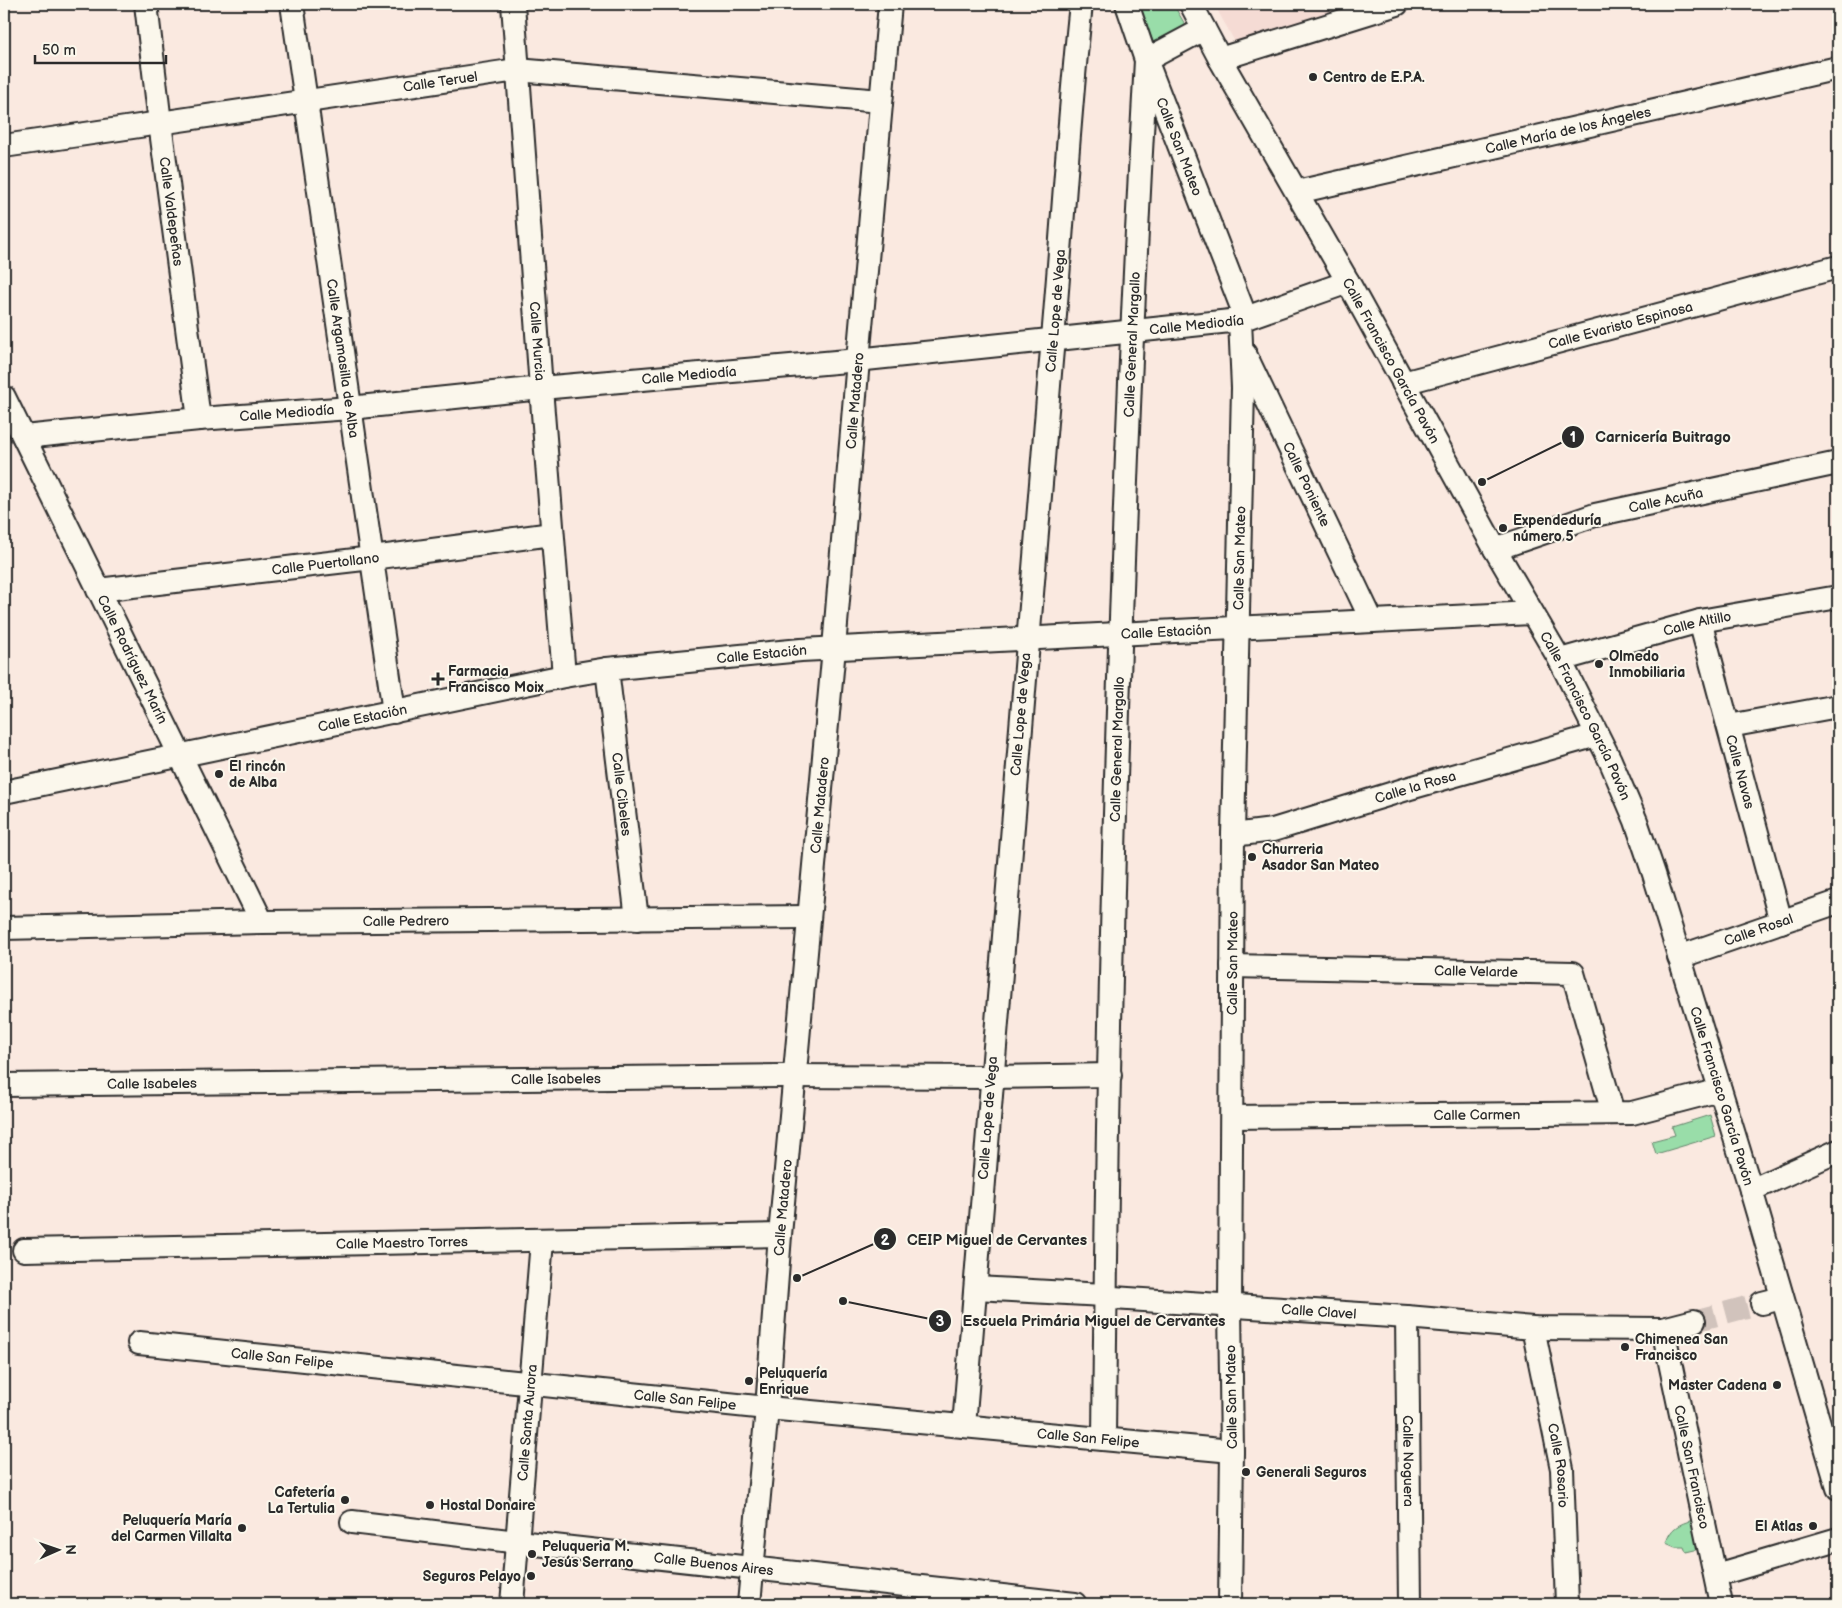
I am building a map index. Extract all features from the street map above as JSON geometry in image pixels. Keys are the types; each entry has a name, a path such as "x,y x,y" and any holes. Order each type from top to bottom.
{"street":[{"name":"Calle Valdepeñas","path":"146,4 199,418"},
{"name":"Calle Argamasilla de Alba","path":"292,4 394,712"},
{"name":"Calle Murcia","path":"513,4 564,676"},
{"name":"Calle Matadero","path":"749,1604 767,1408 780,1235 834,648 890,4"},
{"name":"Calle Lope de Vega","path":"964,1426 1026,639 1081,4"},
{"name":"Calle San Mateo","path":"1127,4 1146,60 1243,319 1233,835 1230,1604"},
{"name":"Calle Francisco García Pavón","path":"1191,4 1220,59 1348,282 1495,549 1560,660 1610,760 1636,821 1654,874 1751,1190 1772,1301 1838,1488"},
{"path":"1220,59 1397,4"},
{"path":"1146,60 1204,29"},
{"name":"Calle General Margallo","path":"1104,1439 1104,1295 1121,634 1131,331 1146,60"},
{"name":"Calle María de los Ángeles","path":"1297,192 1838,68"},
{"name":"Calle Teruel","path":"4,146 517,70 881,100"},
{"name":"Calle Evaristo Espinosa","path":"1403,383 1838,267"},
{"name":"Calle Mediodía","path":"24,437 199,418 350,408 541,388 858,360 1243,319 1348,282"},
{"name":"Calle Poniente","path":"1242,346 1372,621"},
{"name":"Calle Rodríguez Marín","path":"4,397 262,922"},
{"name":"Calle Acuña","path":"1495,549 1595,515 1838,463"},
{"name":"Calle Puertollano","path":"98,590 372,558 552,534"},
{"name":"Calle Altillo","path":"1560,660 1700,621 1838,597"},
{"name":"Calle Estación","path":"4,792 564,676 607,669 834,648 1532,613"},
{"name":"Calle Navas","path":"1700,621 1782,922"},
{"name":"Calle Cibeles","path":"607,669 637,919"},
{"path":"1729,726 1838,706"},
{"name":"Calle la Rosa","path":"1233,835 1273,830 1410,788 1597,735"},
{"name":"Calle Rosal","path":"1679,957 1838,902"},
{"name":"Calle Pedrero","path":"4,928 262,922 809,917"},
{"name":"Calle Velarde","path":"1232,966 1573,973 1612,1113"},
{"name":"Calle Isabeles","path":"4,1085 795,1076 990,1077 1110,1075"},
{"name":"Calle Carmen","path":"1232,1117 1632,1114 1720,1090"},
{"path":"1751,1190 1838,1151"},
{"name":"Calle Maestro Torres","path":"24,1250 780,1235"},
{"name":"Calle Santa Aurora","path":"512,1604 542,1241"},
{"name":"Calle Clavel","path":"976,1288 1104,1295 1113,1298 1407,1317 1533,1328 1663,1329 1694,1321"},
{"name":"Calle Noguera","path":"1407,1317 1410,1604"},
{"name":"Calle Rosario","path":"1533,1328 1562,1469 1567,1604"},
{"name":"Calle San Francisco","path":"1663,1329 1721,1604"},
{"name":"Calle San Felipe","path":"139,1343 531,1382 767,1408 1232,1451"},
{"name":"Calle Buenos Aires","path":"352,1522 1075,1604"},
{"path":"1716,1575 1838,1539"}],"shaded area":[{"path":"1214,4 1356,4 1235,42"}],"green space":[{"path":"1138,4 1173,4 1186,26 1154,44"},
{"path":"1710,1115 1716,1136 1656,1154 1652,1141 1675,1135 1672,1127"},
{"path":"1693,1520 1699,1549 1686,1552 1684,1547 1675,1547 1666,1543 1676,1527"}],"tunnel":[{"path":"1694,1321 1762,1303"}],"place":[{"name":"Centro de E.P.A.","path":"1313,77"},
{"name":"Carnicería Buitrago","path":"1482,482"},
{"name":"Expendeduría número 5","path":"1503,528"},
{"name":"Olmedo Inmobiliaria","path":"1599,664"},
{"name":"Farmacia Francisco Moix","path":"438,679"},
{"name":"El rincón de Alba","path":"219,774"},
{"name":"Churreria Asador San Mateo","path":"1252,857"},
{"name":"CEIP Miguel de Cervantes","path":"797,1278"},
{"name":"Escuela Primária Miguel de Cervantes","path":"843,1301"},
{"name":"Chimenea San Francisco","path":"1625,1347"},
{"name":"Peluquería Enrique","path":"749,1381"},
{"name":"Master Cadena","path":"1777,1385"},
{"name":"Generali Seguros","path":"1246,1472"},
{"name":"Cafetería La Tertulia","path":"345,1500"},
{"name":"Hostal Donaire","path":"430,1505"},
{"name":"El Atlas","path":"1813,1526"},
{"name":"Peluquería María del Carmen Villalta","path":"242,1528"},
{"name":"Peluqueria M. Jesús Serrano","path":"532,1554"},
{"name":"Seguros Pelayo","path":"531,1576"}]}
